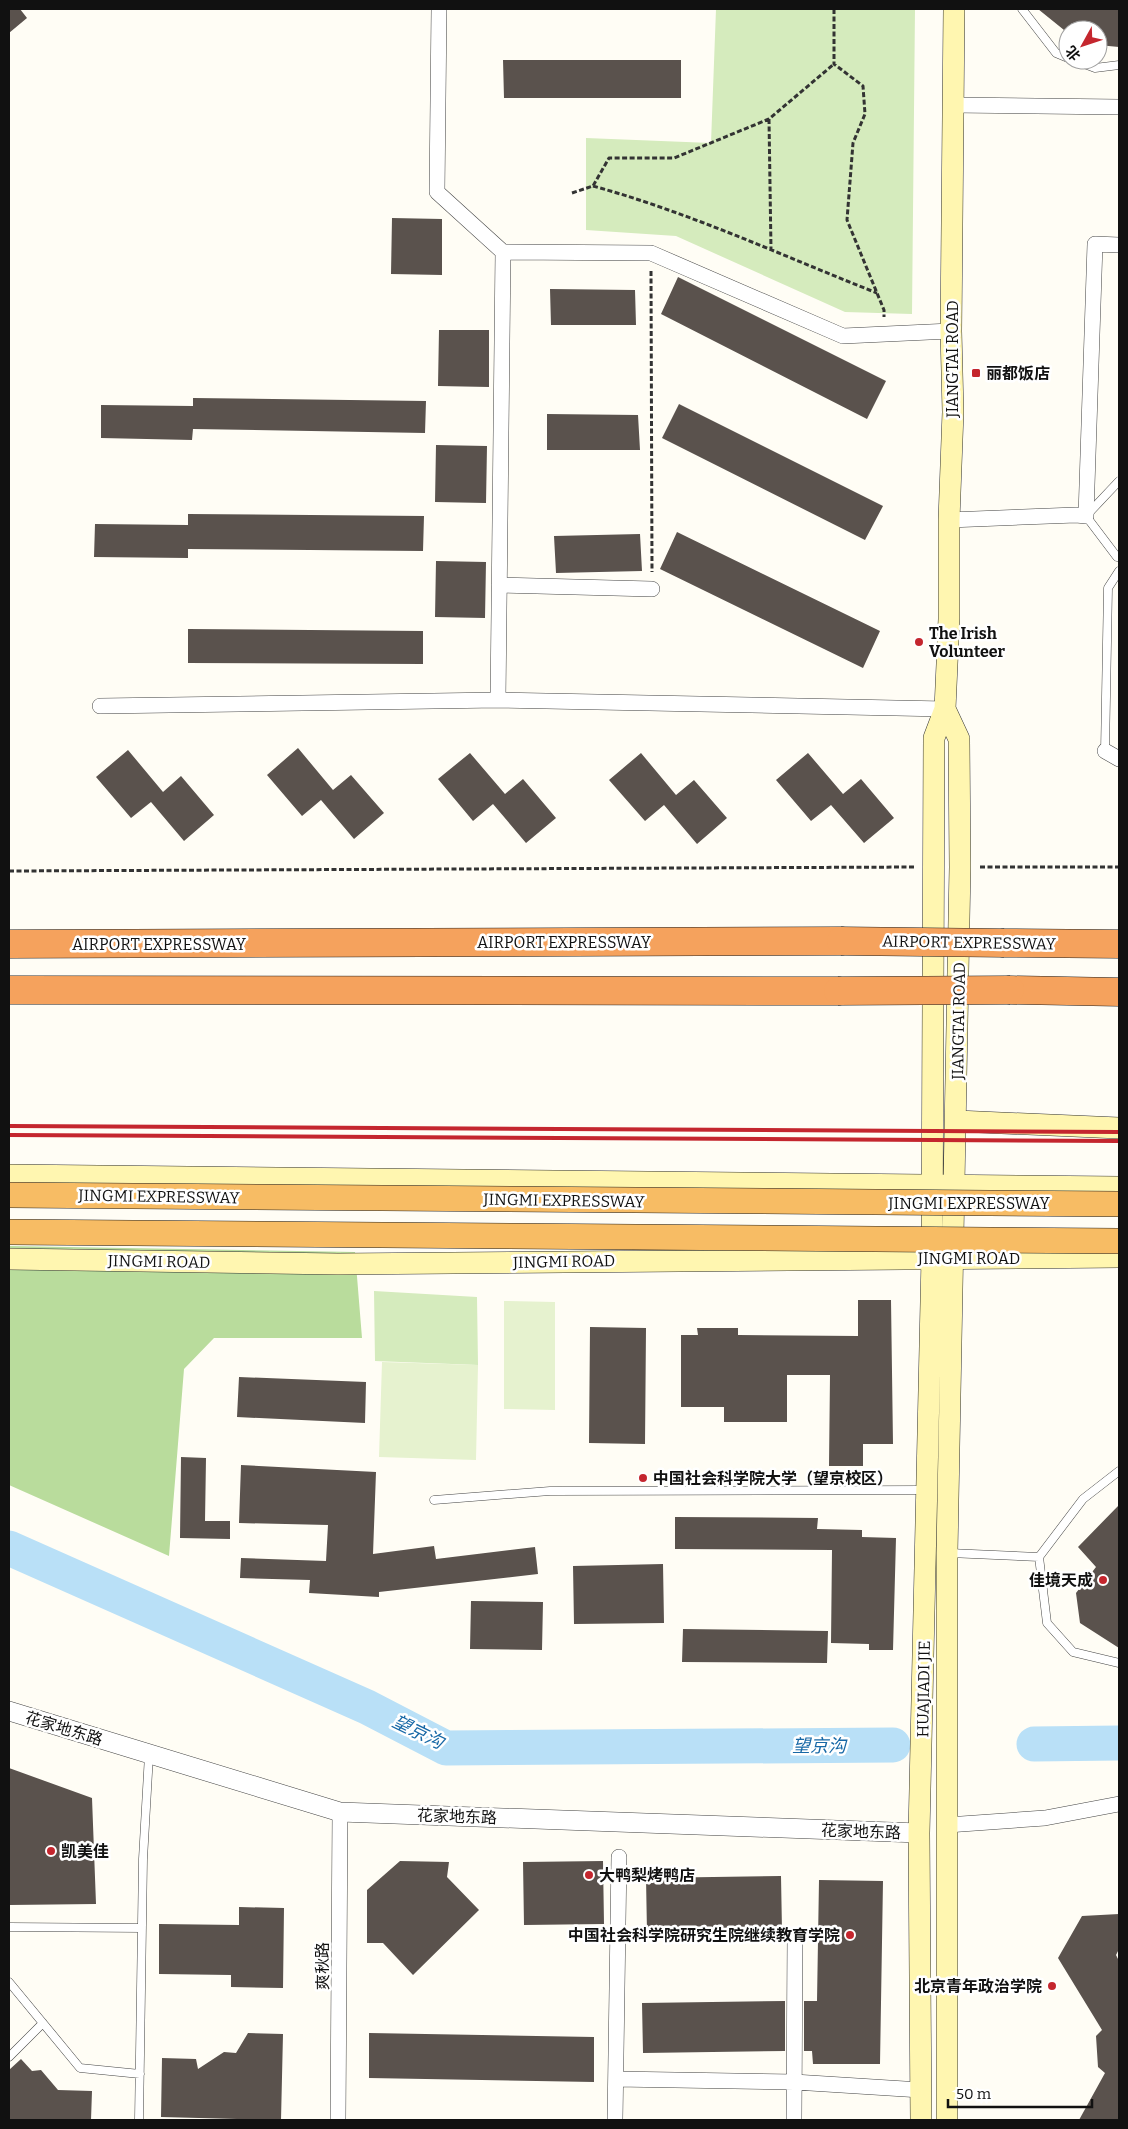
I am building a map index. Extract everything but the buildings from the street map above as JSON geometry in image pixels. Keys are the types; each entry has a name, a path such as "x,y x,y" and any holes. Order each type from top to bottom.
{"highway":[{"name":"AIRPORT EXPRESSWAY","path":"9,944 841,941 1119,944"},
{"path":"9,990 1010,990 1119,992"},
{"name":"JINGMI EXPRESSWAY","path":"9,1195 1119,1204"},
{"path":"9,1232 1119,1241"}],"main road":[{"name":"JIANGTAI ROAD","path":"942,1258 932,1186 934,738 945,709 949,618 949,520 953,412 951,330 954,9"},
{"name":"JIANGTAI ROAD","path":"942,1258 956,1186 960,867 959,739 945,709"},
{"path":"957,1121 1119,1128"},
{"path":"9,1175 1119,1187"},
{"name":"JINGMI ROAD","path":"9,1259 348,1264 1119,1257"},
{"name":"HUAJIADI JIE","path":"921,2120 920,1833 927,1490 942,1258"},
{"name":"HUAJIADI JIE","path":"942,1258 947,1553 947,2120"}],"street":[{"path":"439,9 437,192 503,252 651,253 843,336 951,330"},
{"path":"954,105 1119,107"},
{"path":"949,520 1076,514 1086,516 1095,244 1119,245"},
{"path":"498,700 503,252"},
{"path":"499,585 652,589"},
{"path":"100,706 498,700 945,709"},
{"path":"1105,750 1119,759"},
{"name":"花家地东路","path":"9,1711 340,1812 920,1833"},
{"path":"947,1825 1045,1818 1119,1804"},
{"name":"爽秋路","path":"338,2120 340,1812"},
{"path":"615,2120 619,1857"},
{"path":"794,2120 795,1934"},
{"path":"616,2079 794,2082 921,2090"}],"lane":[{"path":"1022,9 1058,54"},
{"path":"1119,482 1086,516 1117,557 1119,557"},
{"path":"1105,750 1108,588 1119,571"},
{"path":"1119,1471 1083,1499 1039,1557 1047,1623 1073,1652 1119,1664"},
{"path":"434,1500 550,1491 927,1490"},
{"path":"947,1553 1039,1557"},
{"path":"139,2120 142,1928 149,1753"},
{"path":"9,1927 142,1928"},
{"path":"9,1982 80,2068 140,2074"},
{"path":"9,2058 43,2023"}],"path":[{"path":"834,9 834,64"},
{"path":"594,186 609,158 674,158 768,119 834,64"},
{"path":"834,64 863,86 865,114 853,143 847,220 884,310 885,333"},
{"path":"768,119 771,250"},
{"path":"572,193 594,186 637,198 701,221 877,293"},
{"path":"651,253 652,589"},
{"path":"9,870 933,867"},
{"path":"960,867 1119,867"}],"green space":[{"path":"716,9 915,9 912,314 845,312 676,236 586,230 586,138 711,143"},
{"path":"9,1246 355,1252 362,1338 214,1338 184,1369 169,1556 9,1485"},
{"path":"374,1291 477,1297 478,1365 375,1361"},
{"path":"504,1301 555,1302 555,1410 504,1409"},
{"path":"382,1362 478,1365 476,1460 379,1457"}],"waterway":[{"name":"望京沟","path":"9,1548 367,1707 446,1748 893,1745"},
{"name":"望京沟","path":"1034,1744 1119,1743"}],"railway":[{"path":"9,1126 1119,1132"},
{"path":"9,1135 1119,1141"}],"place":[{"name":"丽都饭店","path":"976,373"},
{"name":"The Irish Volunteer","path":"919,642"},
{"name":"中国社会科学院大学（望京校区）","path":"643,1478"},
{"name":"佳境天成","path":"1103,1580"},
{"name":"凯美佳","path":"51,1851"},
{"name":"大鸭梨烤鸭店","path":"589,1875"},
{"name":"中国社会科学院研究生院继续教育学院","path":"850,1935"},
{"name":"北京青年政治学院","path":"1052,1986"}]}
